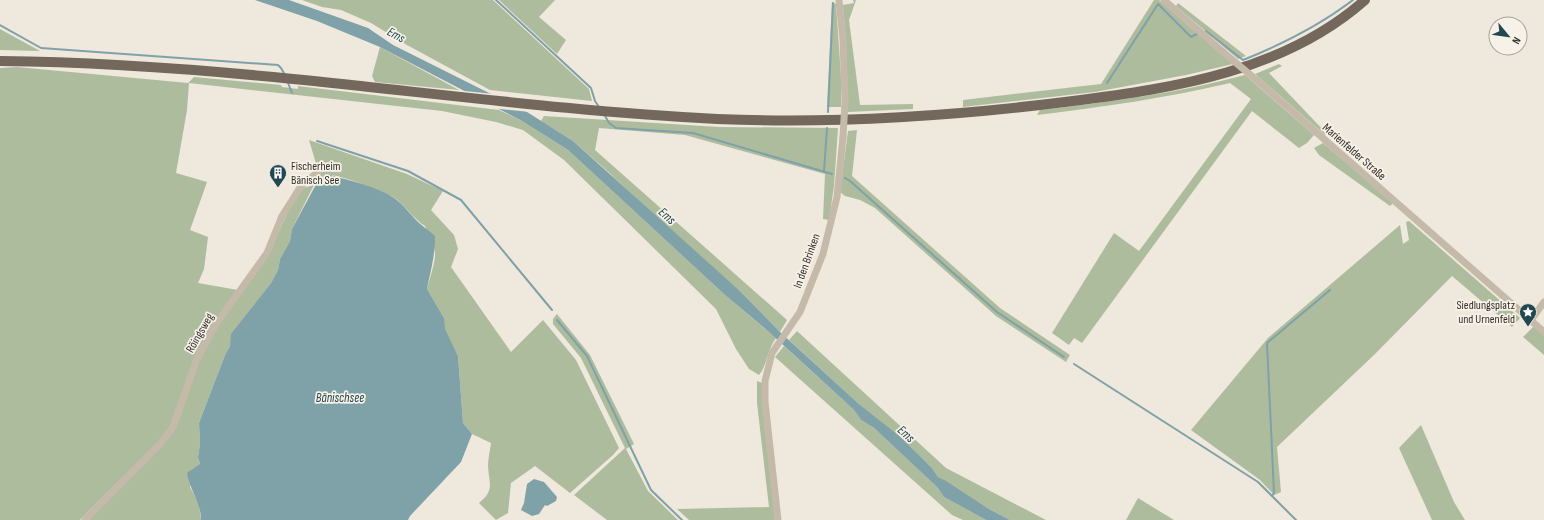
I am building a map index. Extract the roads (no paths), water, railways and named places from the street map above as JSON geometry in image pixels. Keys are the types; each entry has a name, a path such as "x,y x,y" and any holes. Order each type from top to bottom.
{"main road":[{"path":"0,60 143,66 277,77 430,95 595,111 720,119 857,119 936,115 1016,108 1126,94 1188,82 1264,61 1318,35 1365,0"}],"street":[{"name":"In den Brinken","path":"778,520 764,402 765,380 769,361 776,344 787,332 800,312 825,247 837,197 845,102 843,40 839,0"},
{"name":"Marienfelder Straße","path":"1164,0 1544,332"},
{"name":"Röingsweg","path":"85,520 161,443 173,427 197,359 216,324 267,253 282,216 301,186 325,166 339,170"},
{"path":"1530,320 1544,302"}],"water":[{"path":"255,0 289,0 368,28 393,45 527,112 573,141 741,292 780,332 859,404 898,435 932,468 938,477 989,509 1010,520 986,520 944,497 937,487 874,428 861,420 854,410 769,332 725,295 568,150 522,121 380,47 317,21"},
{"name":"Bänischsee","path":"330,175 363,184 394,198 418,222 435,236 434,256 427,289 444,318 445,329 458,356 463,423 472,434 461,462 410,516 408,520 201,520 201,514 187,473 200,464 198,457 200,444 199,423 225,355 230,346 231,334 271,283 278,270 280,259 290,241 292,229 320,177"},
{"path":"534,479 544,482 557,497 556,501 547,506 545,505 539,514 532,516 521,510 524,503 527,484"}],"waterway":[{"path":"496,0 591,88 595,101 599,107"},
{"path":"1206,31 1243,60 1300,34 1353,0"},
{"path":"828,112 833,3"},
{"path":"1107,83 1158,4 1191,37 1197,34"},
{"path":"0,25 41,48 278,65 285,75"},
{"path":"288,83 292,93"},
{"path":"604,114 609,123 616,128 693,133 832,174"},
{"path":"824,171 827,128"},
{"path":"317,141 408,171 461,200 552,310"},
{"path":"845,178 997,312 1064,357"},
{"path":"1272,496 1274,493 1267,343 1330,290"},
{"path":"557,320 587,356 651,490 682,520"},
{"path":"1074,364 1258,482 1296,520"}],"place":[{"name":"Fischerheim Bänisch See","path":"278,188"},
{"name":"Siedlungsplatz und Urnenfeld","path":"1528,327"}],"water label":[{"name":"Ems","path":"396,35"},
{"name":"Ems","path":"667,216"},
{"name":"Ems","path":"906,434"}]}
